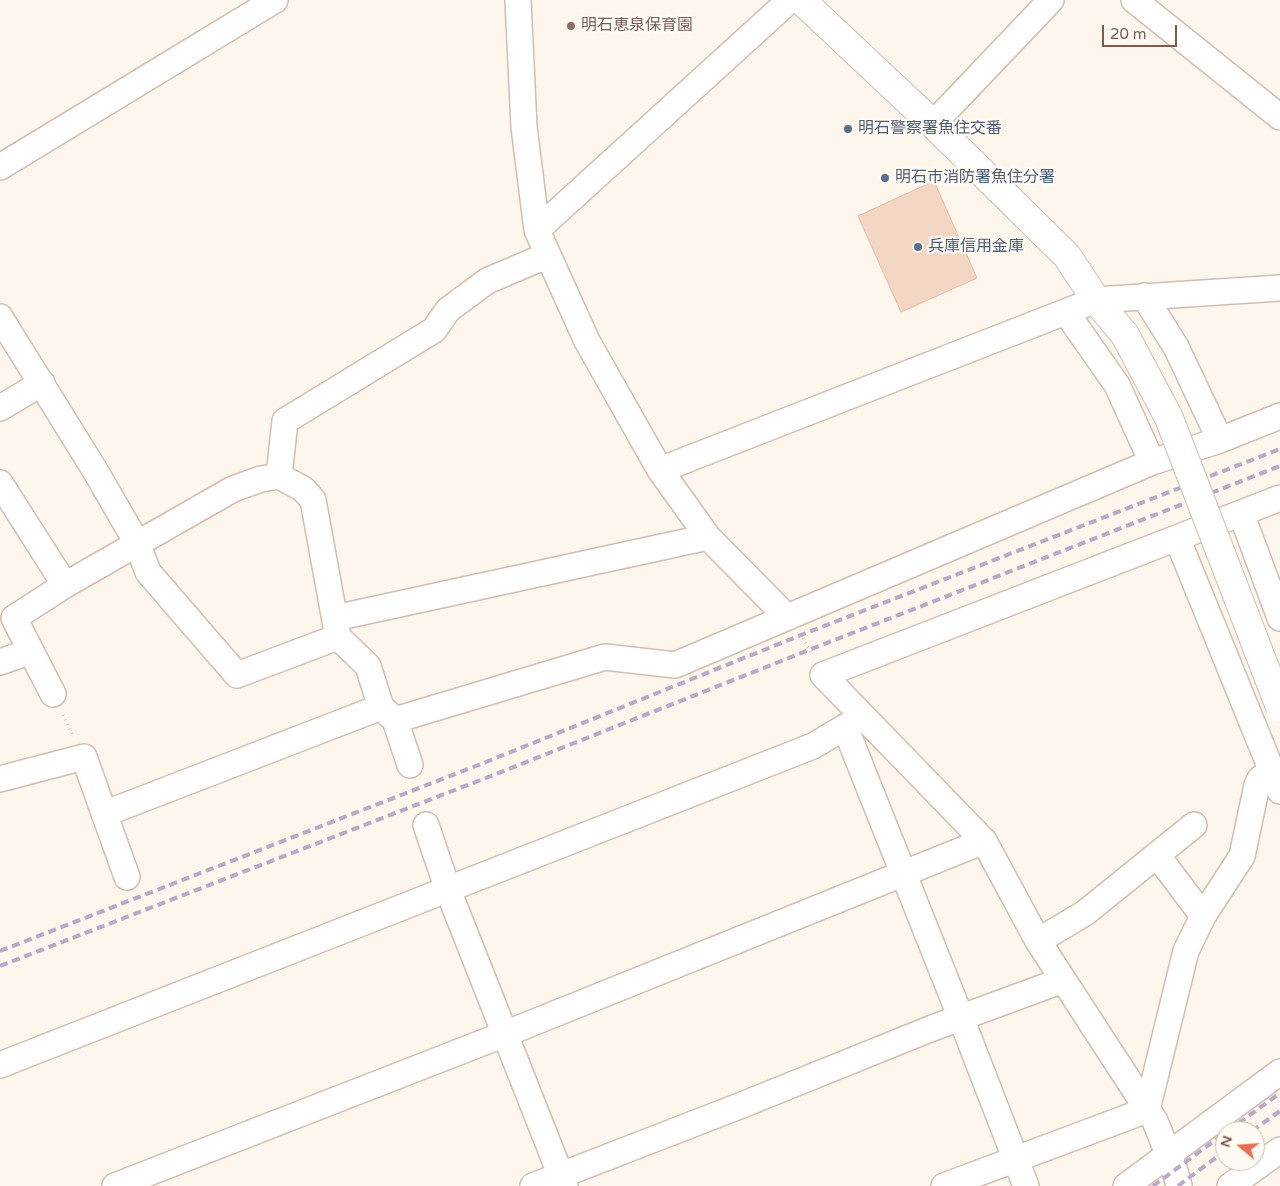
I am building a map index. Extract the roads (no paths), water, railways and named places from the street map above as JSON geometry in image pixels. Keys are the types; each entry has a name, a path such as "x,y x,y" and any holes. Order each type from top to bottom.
{"street":[{"path":"0,166 275,0"},
{"path":"518,0 524,127 538,230 548,255 587,341 660,470 708,537 786,616"},
{"path":"538,230 790,0"},
{"path":"801,0 933,124 1067,256 1096,300 1125,335 1169,418 1280,707"},
{"path":"933,124 1051,0"},
{"path":"1134,0 1280,117"},
{"path":"279,476 285,421 434,330 448,310 487,281 548,255"},
{"path":"660,470 1096,300 1280,288"},
{"path":"1144,296 1176,346 1220,440"},
{"path":"1066,312 1117,385 1152,462"},
{"path":"0,317 96,472 137,543 148,572 237,675 337,628 708,537"},
{"path":"0,408 42,383"},
{"path":"104,814 388,713 604,657 675,665 786,616 1152,462 1220,440 1280,416"},
{"path":"53,694 14,618 137,543 233,489 261,479 279,476 303,489 313,500 337,628 368,666 410,764"},
{"path":"0,484 66,585"},
{"path":"1179,1186 1155,1121 1038,941 984,841 854,722 822,675 1280,498"},
{"path":"1241,513 1280,618"},
{"path":"1147,1110 1186,951 1203,916 1242,856 1260,779 1276,781 1177,538"},
{"path":"1,660 31,651"},
{"path":"854,722 903,875 1026,1186"},
{"path":"0,1065 813,746 854,722"},
{"path":"0,779 84,757 127,877"},
{"path":"426,825 448,890 562,1181"},
{"path":"1038,941 1085,913 1194,825"},
{"path":"115,1186 505,1034 984,841"},
{"path":"1157,855 1203,916"},
{"path":"533,1186 562,1181 742,1105 961,1018 1063,980"},
{"path":"1126,1186 1280,1072"},
{"path":"944,1186 1147,1110"},
{"path":"1230,1186 1280,1150"}],"railway":[{"path":"0,951 486,762 801,635 1280,449"},
{"path":"0,966 491,776 1280,466"},
{"path":"1242,1121 1280,1093"},
{"path":"1265,1122 1280,1111"},
{"path":"1153,1186 1215,1140"},
{"path":"1178,1186 1215,1158"}],"place":[{"name":"明石恵泉保育園","path":"571,26"},
{"name":"明石警察署魚住交番","path":"848,129"},
{"name":"明石市消防署魚住分署","path":"885,178"},
{"name":"兵庫信用金庫","path":"918,247"}]}
